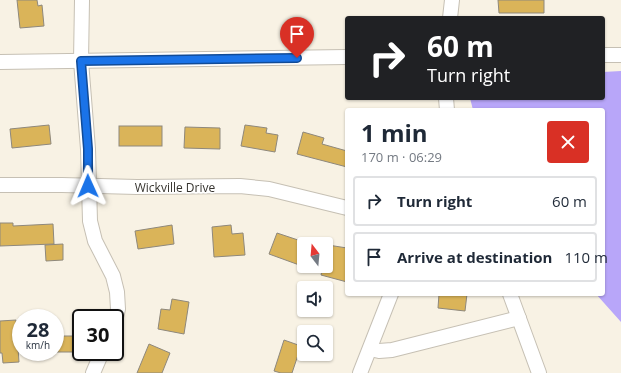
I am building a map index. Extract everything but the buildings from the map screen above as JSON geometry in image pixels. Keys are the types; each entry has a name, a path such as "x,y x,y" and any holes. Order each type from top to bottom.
{"street":[{"path":"82,0 81,61 88,149 90,221 95,241 113,276 117,292 118,309"},
{"path":"450,16 452,0"},
{"path":"605,55 621,55"},
{"path":"0,62 345,58"},
{"name":"Wickville Drive","path":"0,185 137,187 240,186 269,189 345,208"},
{"path":"360,373 390,296"},
{"path":"511,296 539,373"},
{"path":"370,349 379,351 392,350 519,318"},
{"path":"93,373 98,361"}],"shaded area":[{"path":"621,71 621,322 598,296 605,296 605,108 472,108 470,100 605,100 605,72"}],"route":[{"path":"88,186 88,149 81,61 297,58"}]}
